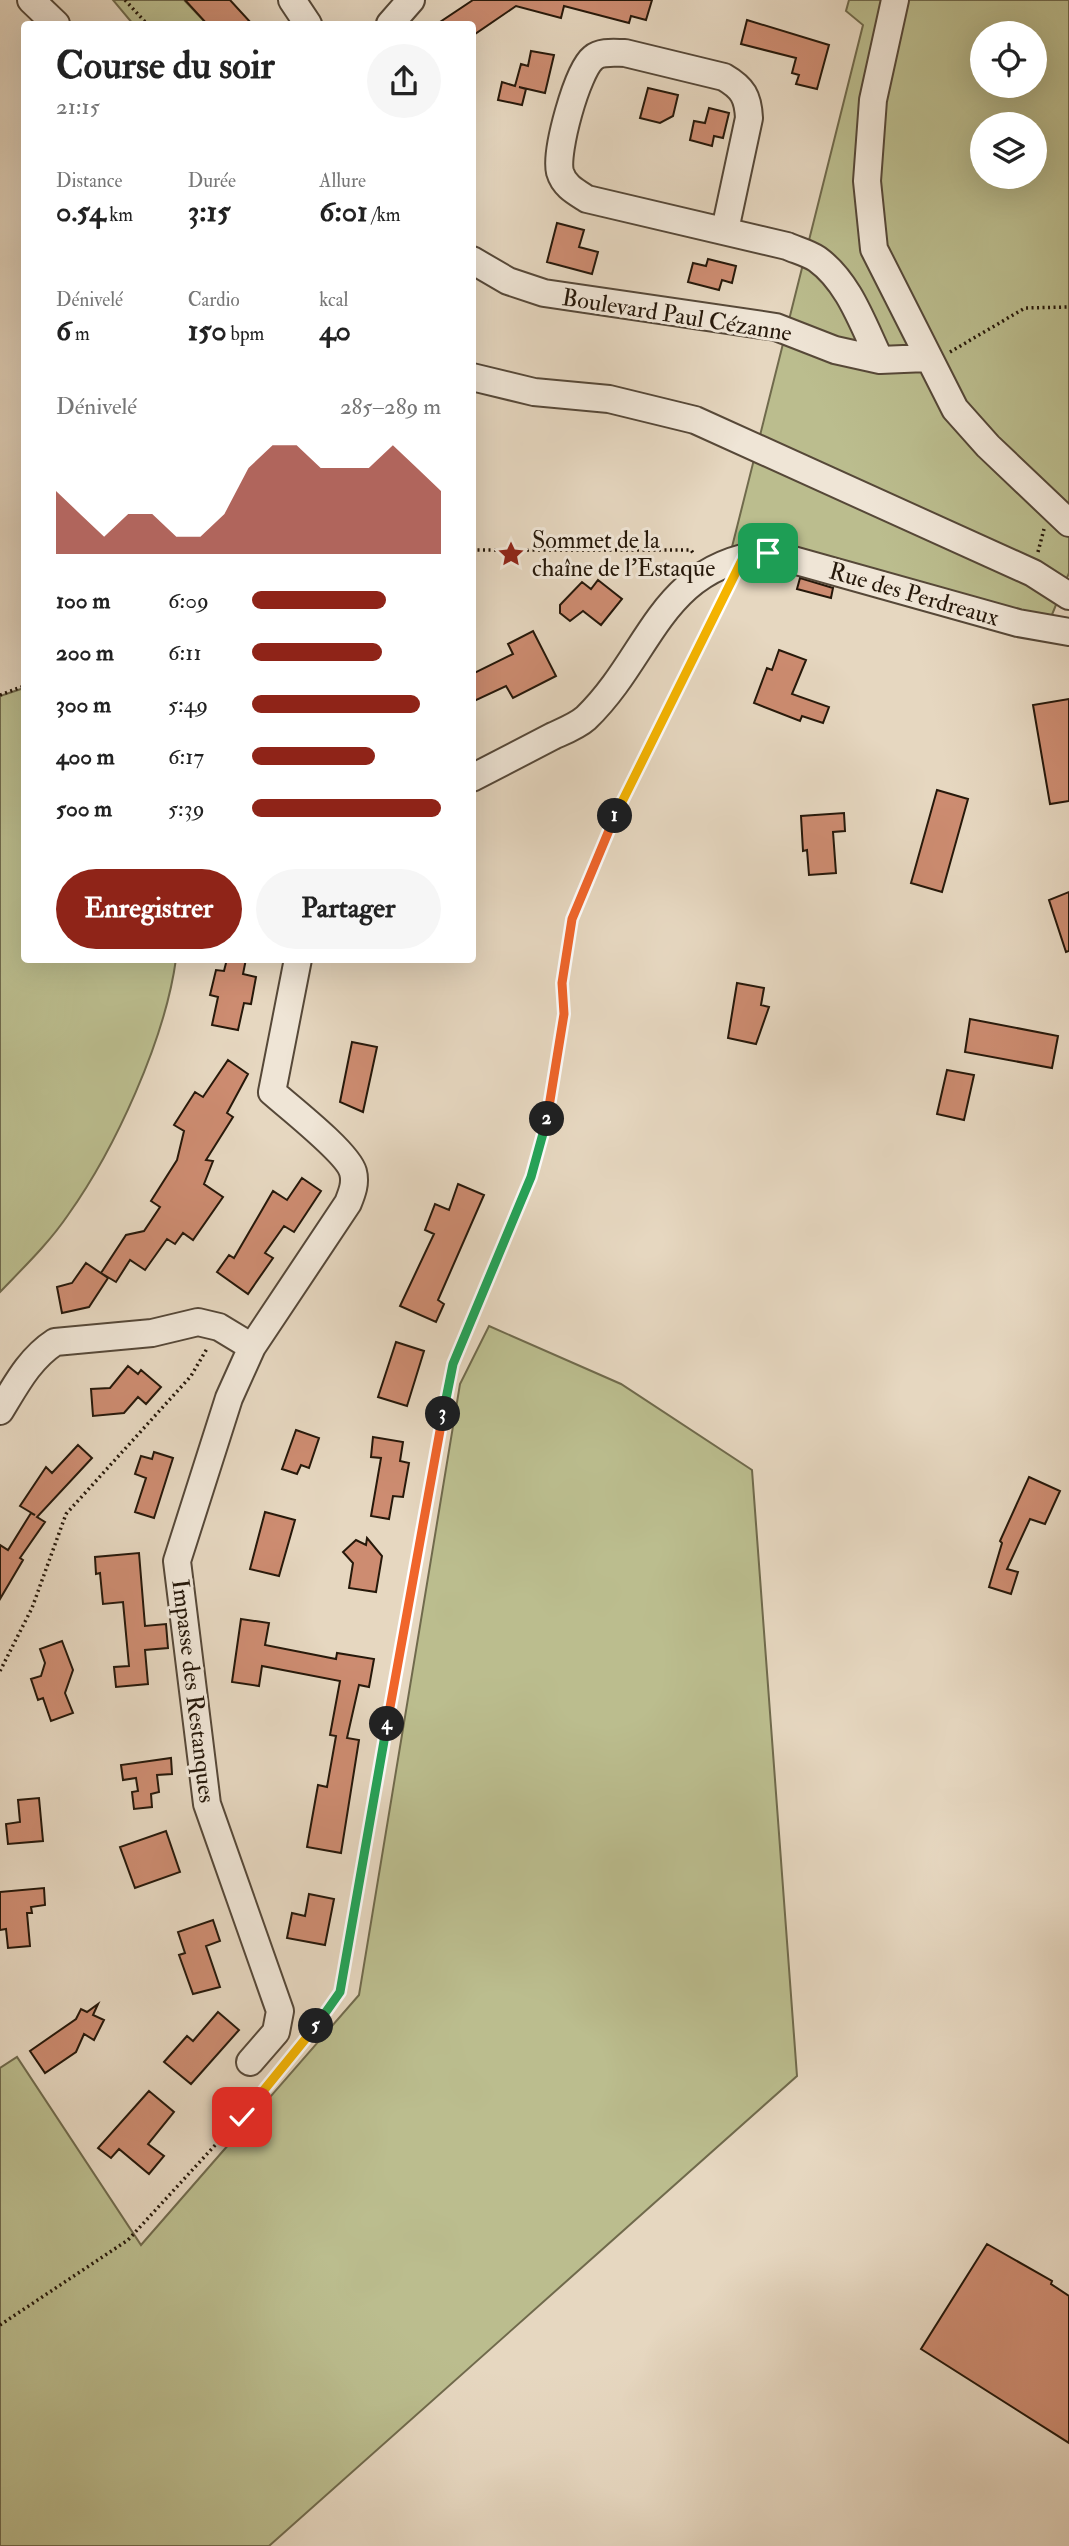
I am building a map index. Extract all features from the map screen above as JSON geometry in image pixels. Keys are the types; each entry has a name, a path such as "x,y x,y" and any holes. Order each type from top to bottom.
{"street":[{"path":"32,0 53,21"},
{"path":"292,0 306,21"},
{"path":"393,21 411,0"},
{"path":"886,2 873,100 867,181 874,249 955,409 988,446 1063,517"},
{"path":"725,230 750,118 748,100 739,85 724,77 625,53 609,52 594,56 581,72 559,159 561,175 570,189 587,199 685,224 725,230 787,246 816,258 835,276 850,299 880,359"},
{"name":"Boulevard Paul Cézanne","path":"476,262 508,281 544,293 776,327 835,350 880,359 929,361"},
{"path":"476,378 534,392 609,399 695,421 1032,573 1069,596 1055,618 1039,628"},
{"name":"Rue des Perdreaux","path":"476,776 583,721 599,704 675,596 707,571 744,556 768,553 1039,628 1069,632"},
{"name":"Impasse des Restanques","path":"250,2062 276,2032 280,2011 206,1804 177,1561 229,1398 252,1347 348,1203 354,1188 353,1170 337,1150 272,1092 297,963"},
{"path":"0,1411 25,1369 55,1342 152,1333 198,1322 219,1327 252,1347"}],"path":[{"path":"125,0 145,21"},
{"path":"929,361 1025,308 1069,307"},
{"path":"1032,573 1046,519 1063,517"},
{"path":"476,550 691,551 707,571"},
{"path":"0,2325 128,2239 242,2117 340,1992 453,1364 531,1177 547,1121 564,1014 562,983 572,919 627,789 744,556"},
{"path":"0,695 21,687"},
{"path":"0,1671 32,1608 66,1514 191,1376 219,1327"}],"green space":[{"path":"113,0 184,0 204,21 130,21"},
{"path":"849,0 1069,0 1069,573 1049,622 732,547 863,25 846,11"},
{"path":"21,689 21,963 175,963 161,1024 149,1058 136,1093 103,1159 61,1225 0,1292 0,696"},
{"path":"489,1326 621,1384 752,1470 797,2076 269,2546 0,2546 0,2068 17,2057 141,2245 359,1995 460,1384"}],"building":[{"path":"185,0 230,0 249,21 204,21"},
{"path":"473,0 652,0 646,20 631,16 629,23 564,6 561,18 516,6 476,33 476,21 442,21"},
{"path":"747,20 829,45 817,89 796,84 799,75 792,73 796,58 741,44"},
{"path":"531,51 554,55 545,93 519,87 526,89 522,105 498,100 502,82 515,86 521,64 528,66"},
{"path":"648,88 678,95 673,116 660,123 640,118"},
{"path":"709,108 729,113 723,138 714,136 712,146 690,140 694,121 705,123"},
{"path":"557,223 584,230 579,247 598,252 592,274 547,262"},
{"path":"708,259 736,266 732,283 722,280 719,290 688,282 693,263 706,266"},
{"path":"800,578 833,588 831,598 797,589"},
{"path":"598,580 622,599 601,625 583,611 570,621 560,613 560,605 582,582 591,589"},
{"path":"533,631 556,676 513,698 506,686 476,700 476,672 513,654 508,644"},
{"path":"779,650 806,660 792,694 829,707 823,723 802,716 800,721 754,703 767,668 772,670"},
{"path":"1069,699 1069,801 1050,804 1033,705"},
{"path":"937,790 968,799 942,892 911,883"},
{"path":"844,813 845,831 833,832 836,873 809,875 807,850 803,851 801,816"},
{"path":"1069,892 1069,951 1066,952 1049,900"},
{"path":"226,963 245,963 243,974 256,977 251,1004 244,1003 238,1030 212,1025 218,997 210,995 216,970 224,971"},
{"path":"737,983 764,988 761,1005 769,1007 756,1044 728,1038"},
{"path":"970,1019 1058,1036 1052,1068 965,1052"},
{"path":"352,1042 377,1047 363,1112 340,1102"},
{"path":"228,1060 248,1074 227,1113 233,1117 206,1160 213,1161 204,1184 223,1197 193,1240 183,1233 175,1244 167,1239 145,1270 130,1260 116,1282 101,1273 126,1235 144,1231 160,1207 151,1201 177,1160 184,1131 174,1125 195,1092 203,1097"},
{"path":"947,1070 974,1075 964,1120 937,1114"},
{"path":"302,1178 321,1191 294,1232 284,1226 265,1253 273,1258 248,1294 217,1272 229,1255 234,1258 273,1191 287,1200"},
{"path":"458,1184 484,1195 438,1300 444,1304 436,1322 400,1306 434,1234 425,1230 435,1204 449,1210"},
{"path":"86,1263 108,1278 89,1307 62,1313 57,1287 72,1283"},
{"path":"396,1342 424,1351 407,1406 378,1397"},
{"path":"128,1366 138,1374 141,1370 161,1387 146,1404 138,1397 124,1413 93,1416 91,1389 110,1388"},
{"path":"296,1430 319,1438 309,1468 301,1465 297,1474 282,1469"},
{"path":"373,1437 403,1442 400,1461 409,1463 403,1497 393,1496 389,1519 371,1516 381,1458 371,1457"},
{"path":"78,1445 92,1458 37,1517 45,1522 20,1558 23,1560 0,1599 0,1545 8,1550 31,1513 35,1515 20,1506 46,1467 52,1473"},
{"path":"154,1452 173,1458 154,1518 135,1512 146,1478 135,1474 141,1456 152,1459"},
{"path":"1029,1477 1060,1491 1045,1524 1030,1519 1007,1569 1018,1572 1011,1594 989,1587 1002,1543 1000,1541"},
{"path":"265,1512 295,1520 279,1576 250,1569"},
{"path":"367,1538 382,1556 376,1592 349,1588 353,1563 343,1552 356,1540 366,1545"},
{"path":"139,1553 145,1626 166,1624 168,1648 145,1650 148,1684 116,1687 114,1667 129,1666 123,1602 103,1604 100,1573 96,1574 95,1557"},
{"path":"241,1619 269,1623 265,1645 336,1659 337,1653 374,1659 369,1687 359,1685 347,1738 359,1740 341,1853 307,1847 318,1785 327,1787 336,1736 330,1735 340,1681 262,1666 259,1686 232,1682"},
{"path":"62,1641 73,1670 65,1693 73,1713 51,1721 43,1698 38,1700 31,1679 41,1676 45,1663 40,1649"},
{"path":"171,1758 172,1774 157,1775 159,1792 151,1794 152,1807 134,1809 132,1792 138,1791 136,1778 123,1780 121,1765"},
{"path":"39,1798 43,1841 8,1844 6,1824 20,1822 18,1800"},
{"path":"166,1831 180,1872 135,1888 120,1847"},
{"path":"44,1888 45,1905 31,1907 32,1913 27,1913 30,1946 8,1948 6,1929 0,1930 0,1892"},
{"path":"309,1894 334,1899 325,1945 287,1938 292,1913 305,1916"},
{"path":"213,1920 220,1941 206,1946 220,1987 193,1994 179,1955 185,1953 178,1932"},
{"path":"98,2004 93,2015 104,2020 94,2040 84,2034 76,2052 45,2073 30,2051 76,2019 81,2009 87,2012"},
{"path":"218,2012 239,2030 191,2084 164,2062 187,2036 193,2041"},
{"path":"149,2091 174,2112 148,2144 164,2156 149,2174 119,2149 111,2158 98,2148"},
{"path":"987,2244 1052,2281 1051,2284 1069,2296 1069,2443 921,2349"}],"place":[{"name":"Sommet de la chaîne de l'Estaque","path":"511,554"}],"route":[{"path":"242,2117 340,1992 349,1957 394,1685 453,1364 531,1177 547,1121 564,1014 562,983 572,919 627,789 744,556 768,553"}]}
